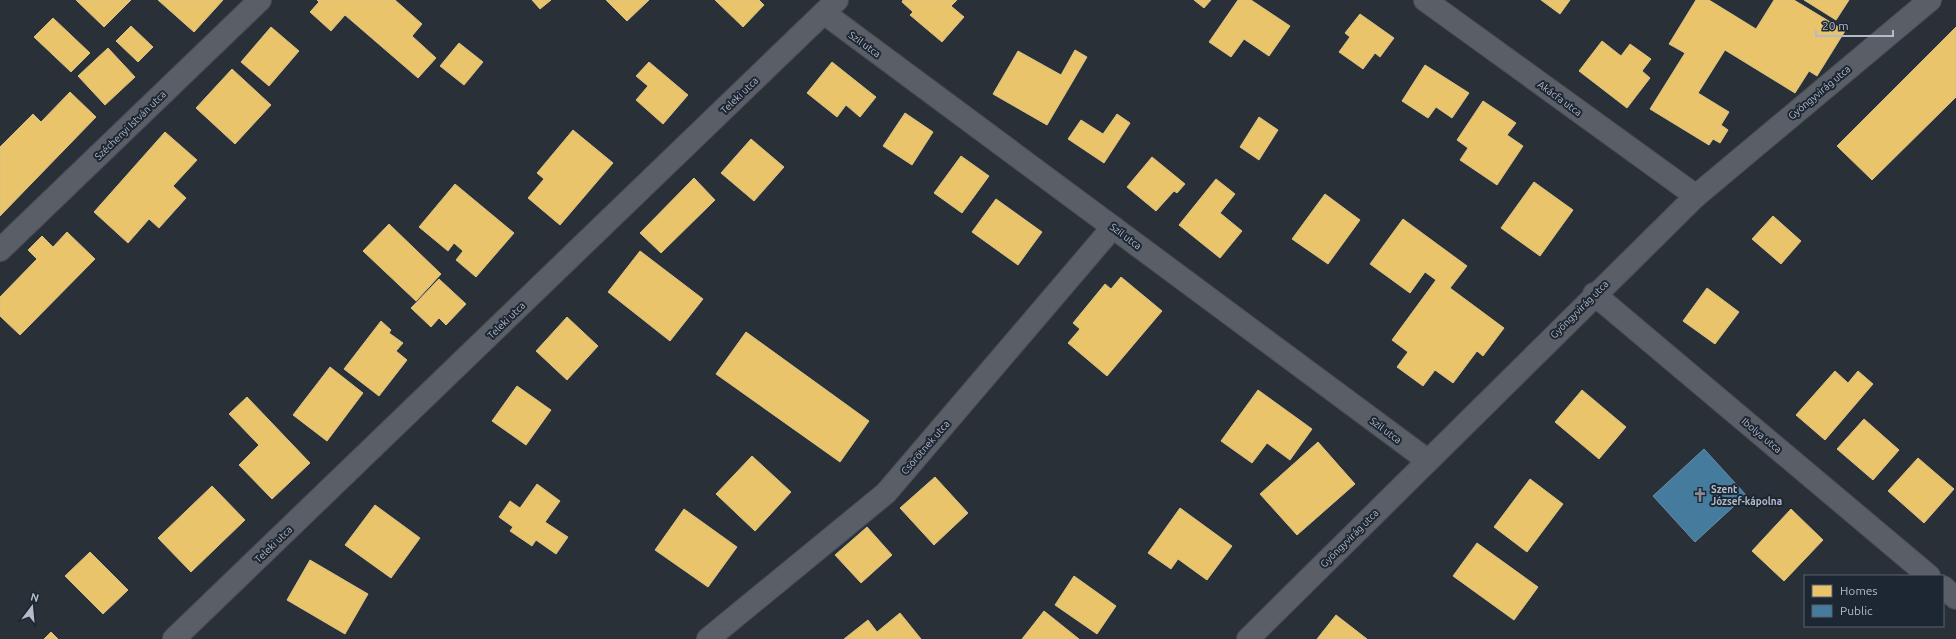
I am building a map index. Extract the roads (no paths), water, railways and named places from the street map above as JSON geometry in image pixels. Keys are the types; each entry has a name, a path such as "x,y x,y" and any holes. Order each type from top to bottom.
{"street":[{"name":"Széchenyi István utca","path":"0,250 260,0"},
{"name":"Akácfa utca","path":"1425,0 1696,196"},
{"name":"Gyöngyvirág utca","path":"1248,639 1594,294 1696,196 1930,0"},
{"name":"Szil utca","path":"831,7 1114,227 1427,460"},
{"name":"Teleki utca","path":"174,639 831,7"},
{"name":"Csörötnek utca","path":"708,639 886,493 1114,227"},
{"name":"Ibolya utca","path":"1594,294 1928,575"},
{"path":"1944,588 1956,598"}],"place":[{"name":"Szent József-kápolna","path":"1700,495"}]}
